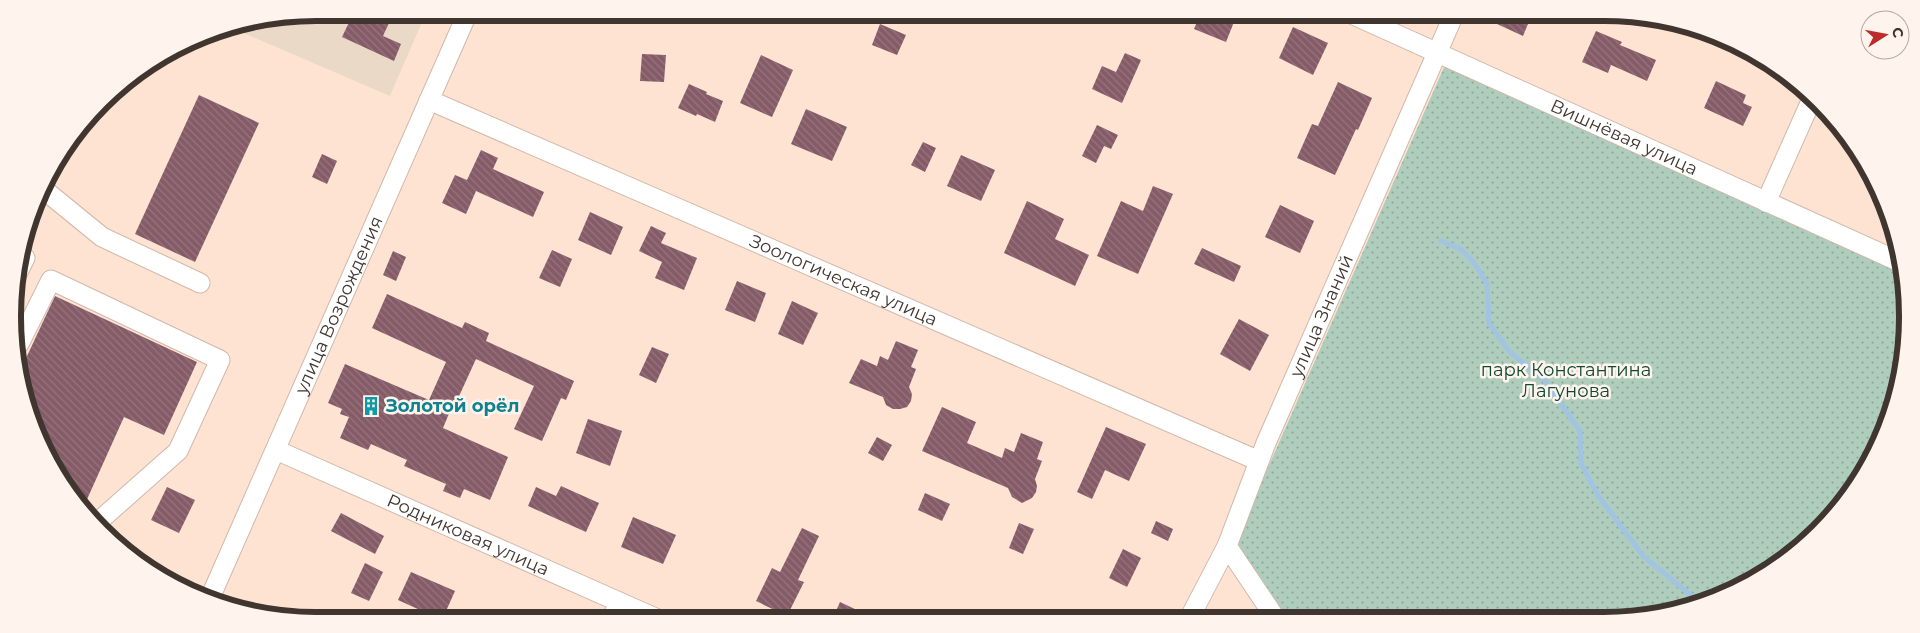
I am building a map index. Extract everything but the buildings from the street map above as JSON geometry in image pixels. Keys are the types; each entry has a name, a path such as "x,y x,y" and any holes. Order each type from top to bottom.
{"street":[{"name":"улица Возрождения","path":"213,592 464,21"},
{"name":"Вишнёвая улица","path":"1367,21 1893,259"},
{"name":"улица Знаний","path":"1193,612 1227,546 1259,461 1451,21"},
{"name":"Зоологическая улица","path":"429,100 1259,461"},
{"path":"1766,202 1809,105"},
{"path":"49,193 102,237 200,283"},
{"path":"22,338 51,280 220,360 178,451 102,518"},
{"name":"Родниковая улица","path":"276,450 642,612"},
{"path":"1227,546 1271,612"},
{"path":"615,612 619,602"}],"shaded area":[{"path":"423,21 390,96 239,31 297,22"}],"green space":[{"name":"парк Константина Лагунова","path":"1445,65 1894,268 1899,316 1893,374 1883,411 1859,464 1838,496 1798,538 1768,562 1716,589 1680,602 1623,611 1281,612 1264,592 1234,545"}],"waterway":[{"path":"1441,241 1461,249 1475,264 1487,284 1489,323 1509,351 1545,381 1580,431 1581,463 1597,494 1643,556 1694,597"}],"place":[{"name":"Золотой орёл","path":"371,406"}]}
